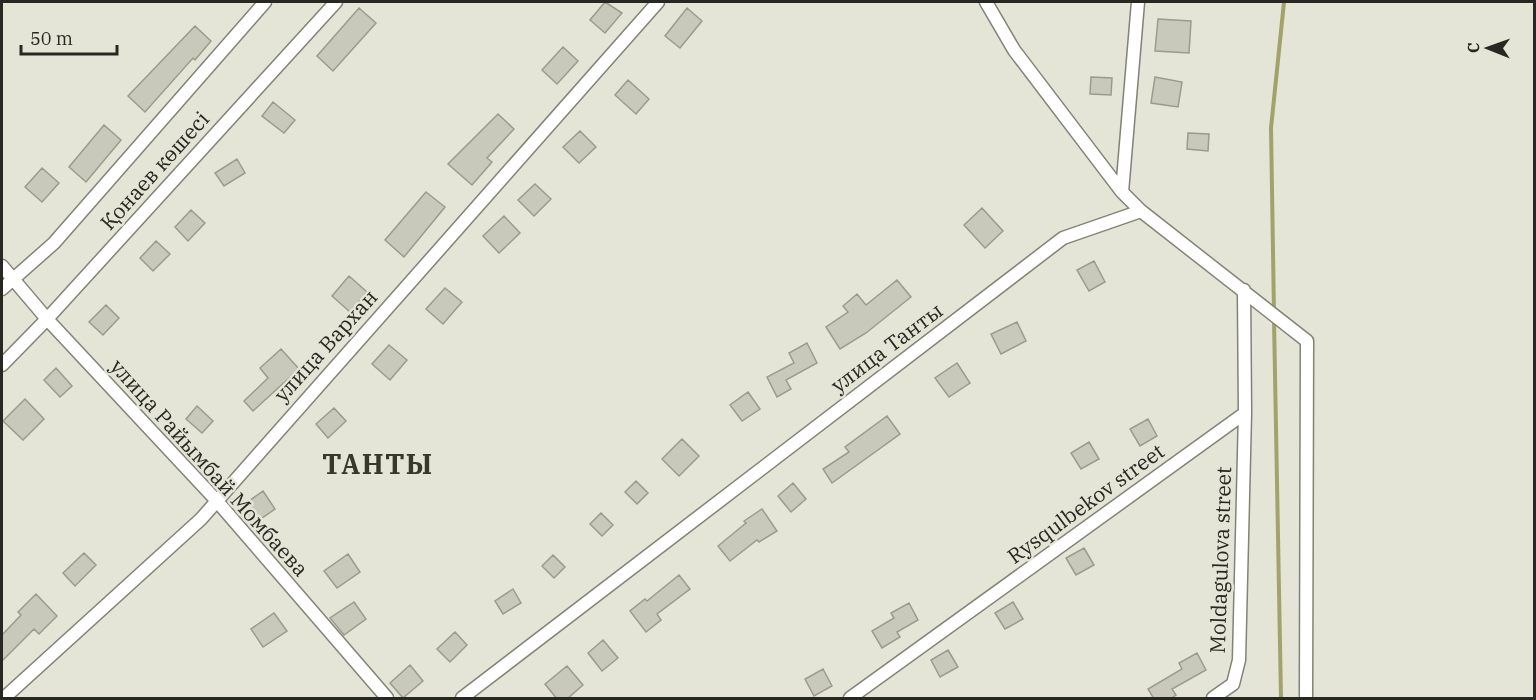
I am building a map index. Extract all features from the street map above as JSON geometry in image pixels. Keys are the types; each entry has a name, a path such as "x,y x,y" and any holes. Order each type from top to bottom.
{"street":[{"name":"Қонаев көшесі","path":"2,289 54,243 266,2"},
{"name":"Қонаев көшесі","path":"2,365 47,319 336,2"},
{"name":"улица Вархан","path":"4,699 201,519 658,2"},
{"path":"986,2 1014,50 1122,192 1141,211 1307,341 1306,699"},
{"path":"1122,192 1138,2"},
{"name":"улица Танты","path":"462,699 1064,238 1141,211"},
{"name":"улица Райымбай Момбаева","path":"2,266 47,319 216,500 387,699"},
{"path":"1244,290 1245,413"},
{"name":"Rysqulbekov street","path":"850,699 1245,413"},
{"name":"Moldagulova street","path":"1213,699 1233,684 1239,660 1245,413"}],"building":[{"path":"605,2 622,13 605,33 590,20"},
{"path":"359,8 376,23 333,71 317,56"},
{"path":"687,8 702,21 680,48 665,36"},
{"path":"1158,19 1191,21 1189,53 1155,51"},
{"path":"195,26 211,41 145,112 128,96"},
{"path":"563,47 578,61 557,84 542,70"},
{"path":"1091,77 1112,78 1111,95 1090,94"},
{"path":"1155,77 1182,82 1178,107 1151,103"},
{"path":"628,80 649,99 636,114 615,95"},
{"path":"273,102 295,120 284,133 262,116"},
{"path":"498,114 514,129 487,158 492,162 472,185 448,164"},
{"path":"104,125 121,140 86,182 69,167"},
{"path":"580,131 596,147 579,163 563,147"},
{"path":"1188,133 1209,134 1208,151 1187,149"},
{"path":"237,159 245,173 224,186 215,173"},
{"path":"42,168 59,183 42,202 25,187"},
{"path":"535,184 551,199 534,216 518,200"},
{"path":"426,192 445,207 404,257 385,240"},
{"path":"982,208 1003,231 985,248 964,225"},
{"path":"191,210 205,223 188,241 175,227"},
{"path":"504,216 520,233 499,253 483,236"},
{"path":"156,241 170,254 153,271 140,258"},
{"path":"1094,261 1105,282 1089,291 1077,270"},
{"path":"349,276 367,292 350,312 332,296"},
{"path":"897,280 911,297 866,333 840,349 826,327 848,312 843,306 857,294 866,305"},
{"path":"445,288 462,302 443,324 426,309"},
{"path":"106,305 119,318 103,335 89,322"},
{"path":"1017,322 1026,341 1001,354 991,334"},
{"path":"807,343 817,363 786,380 791,389 777,397 767,377 794,363 789,353"},
{"path":"389,345 407,360 390,380 372,364"},
{"path":"281,349 299,369 253,411 244,401 268,378 260,368"},
{"path":"957,363 970,383 949,397 935,378"},
{"path":"56,368 72,386 60,397 44,380"},
{"path":"748,392 760,409 742,421 730,405"},
{"path":"25,399 44,419 23,440 3,421"},
{"path":"197,406 213,421 202,433 186,419"},
{"path":"334,408 346,421 328,438 316,424"},
{"path":"887,416 900,434 832,483 823,469 849,452 845,447"},
{"path":"1148,419 1157,436 1140,446 1130,429"},
{"path":"682,439 699,456 679,476 662,459"},
{"path":"1089,442 1099,459 1081,469 1071,453"},
{"path":"636,481 648,493 637,504 625,492"},
{"path":"793,483 806,499 791,512 778,496"},
{"path":"263,491 275,509 252,525 239,508"},
{"path":"762,509 777,531 759,542 757,540 730,561 718,546 746,523 744,521"},
{"path":"601,513 613,525 602,536 590,524"},
{"path":"1084,548 1094,565 1076,575 1066,558"},
{"path":"84,553 96,565 75,586 63,573"},
{"path":"348,554 360,572 337,588 324,571"},
{"path":"553,555 565,567 554,578 542,566"},
{"path":"679,575 690,589 657,614 661,620 646,632 630,611 645,599 647,601"},
{"path":"513,589 521,603 503,614 495,601"},
{"path":"36,594 57,616 39,634 34,629 2,661 2,635 21,615 18,612"},
{"path":"354,602 366,619 344,635 330,618"},
{"path":"1013,602 1023,619 1005,629 995,613"},
{"path":"909,603 918,620 897,632 900,637 882,648 872,631 894,618 891,613"},
{"path":"274,613 287,631 263,647 251,629"},
{"path":"455,632 467,645 450,662 437,649"},
{"path":"603,640 618,658 602,671 588,653"},
{"path":"948,650 958,667 940,677 931,660"},
{"path":"1197,653 1206,670 1172,689 1176,695 1170,699 1154,699 1148,689 1182,669 1179,663"},
{"path":"410,665 423,681 403,698 390,683"},
{"path":"567,666 583,685 567,699 557,699 545,684"},
{"path":"823,669 832,686 814,696 805,679"}],"waterway":[{"path":"1274,312 1271,128 1284,2"},
{"path":"1274,320 1281,698"}],"district":[{"name":"ТАНТЫ","path":"378,465"}]}
